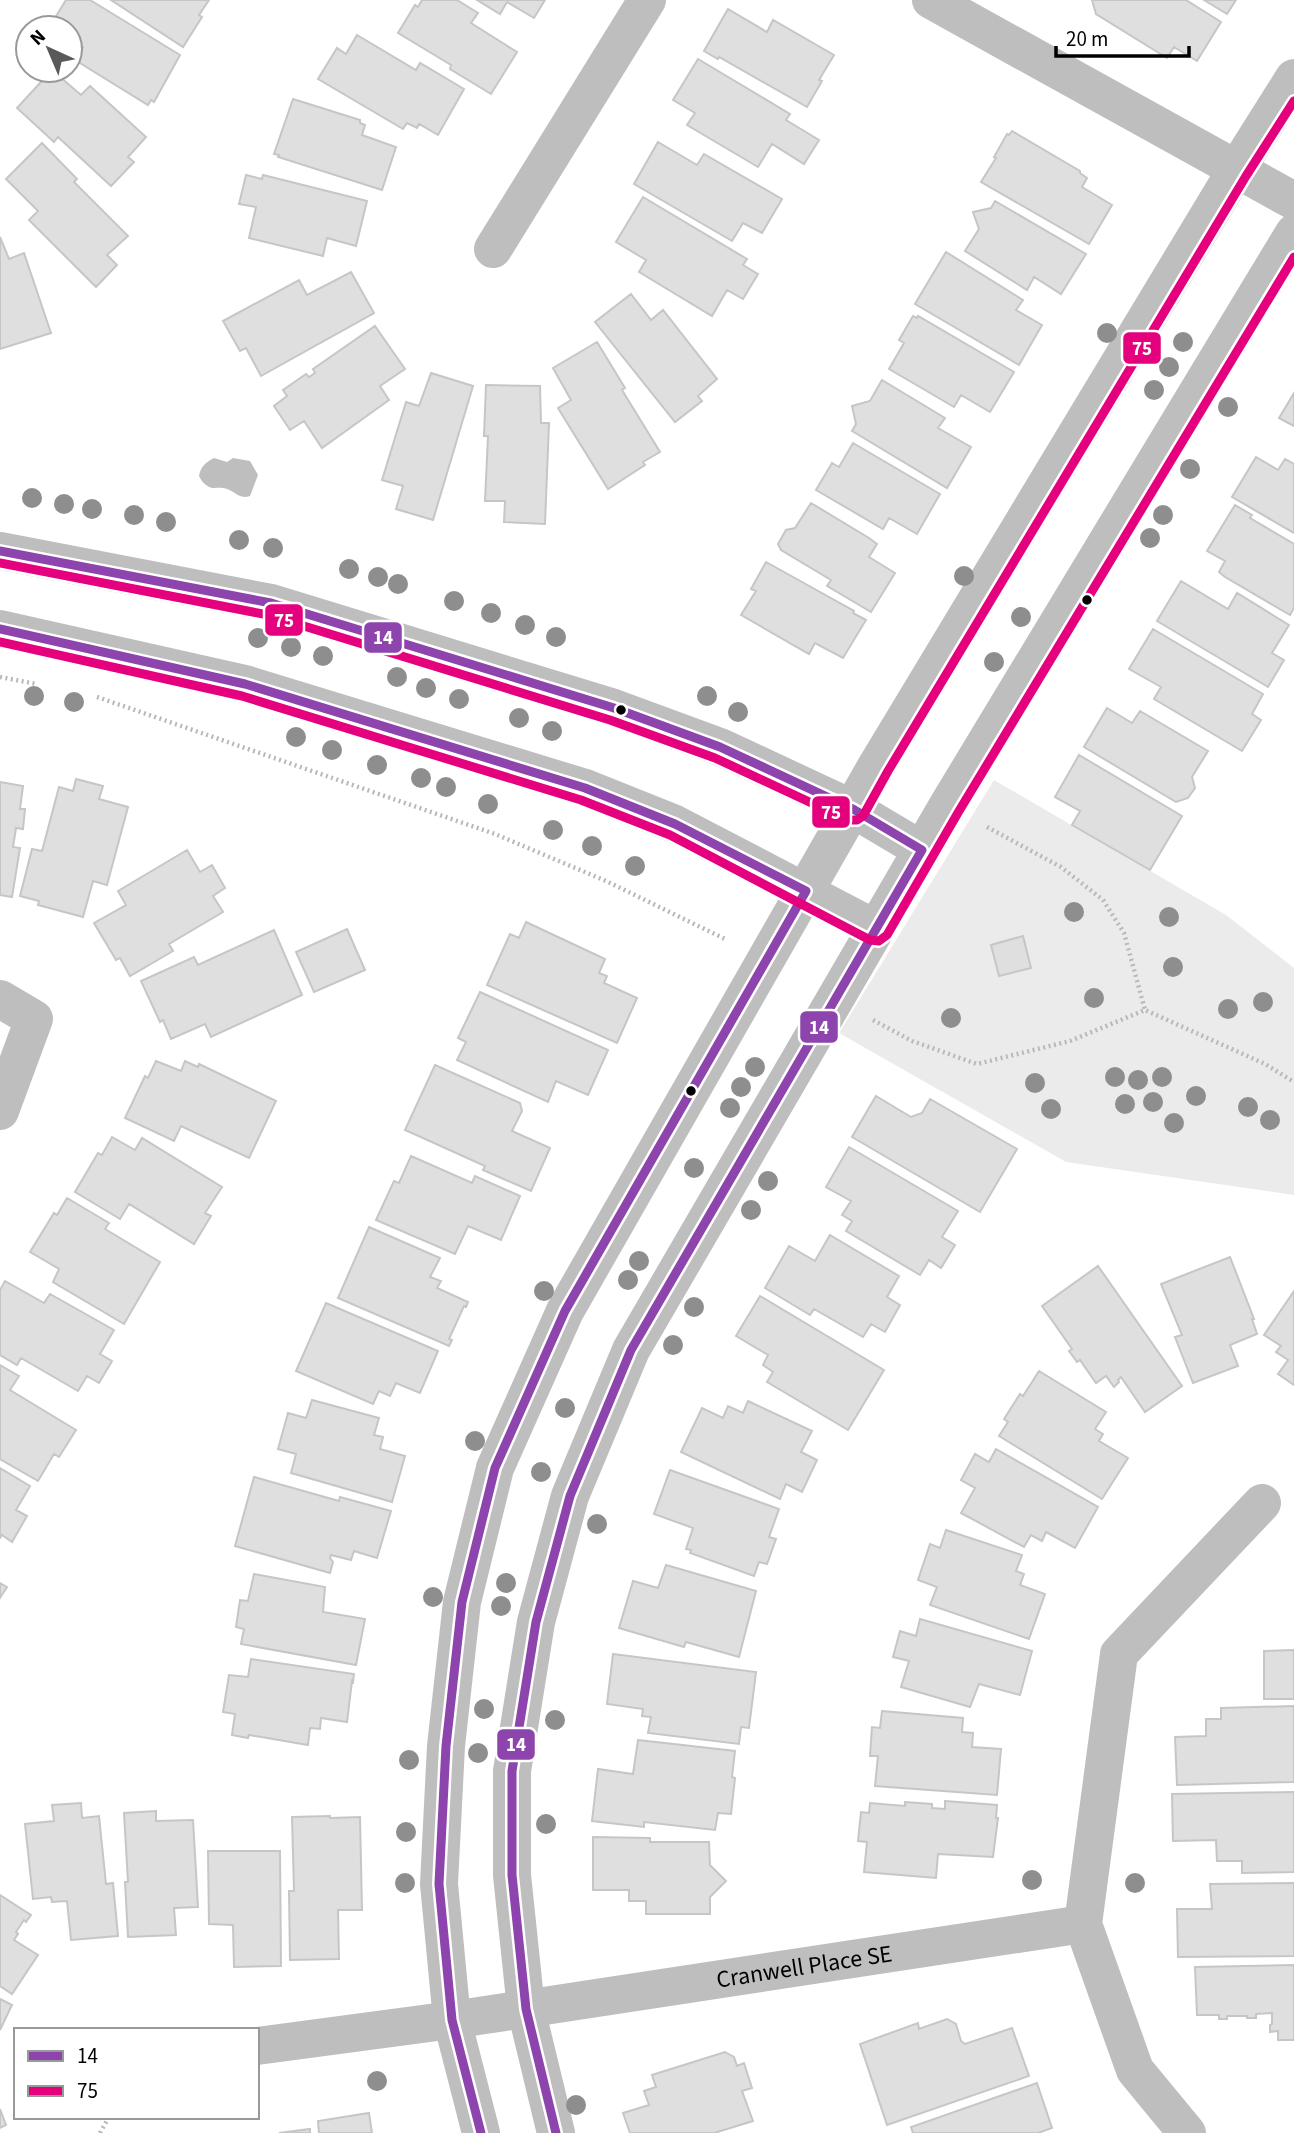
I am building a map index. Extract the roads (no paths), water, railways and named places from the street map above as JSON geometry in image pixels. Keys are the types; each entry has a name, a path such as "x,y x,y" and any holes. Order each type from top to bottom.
{"street":[{"path":"492,249 647,0"},
{"path":"931,0 1294,201"},
{"path":"481,2133 452,2020 439,1884 446,1746 462,1602 495,1468 565,1311 884,753 1294,78"},
{"path":"556,2133 526,2009 512,1875 512,1772 536,1622 570,1496 631,1350 922,850 1294,233"},
{"path":"0,551 285,607 614,708 720,747 853,809 922,850"},
{"path":"0,629 245,684 584,788 675,824 876,929"},
{"path":"0,999 34,1018 1,1106"},
{"path":"1187,2133 1135,2070 1083,1924 1119,1654 1262,1503"},
{"name":"Cranwell Place SE","path":"259,2046 452,2020 1083,1924"}]}
